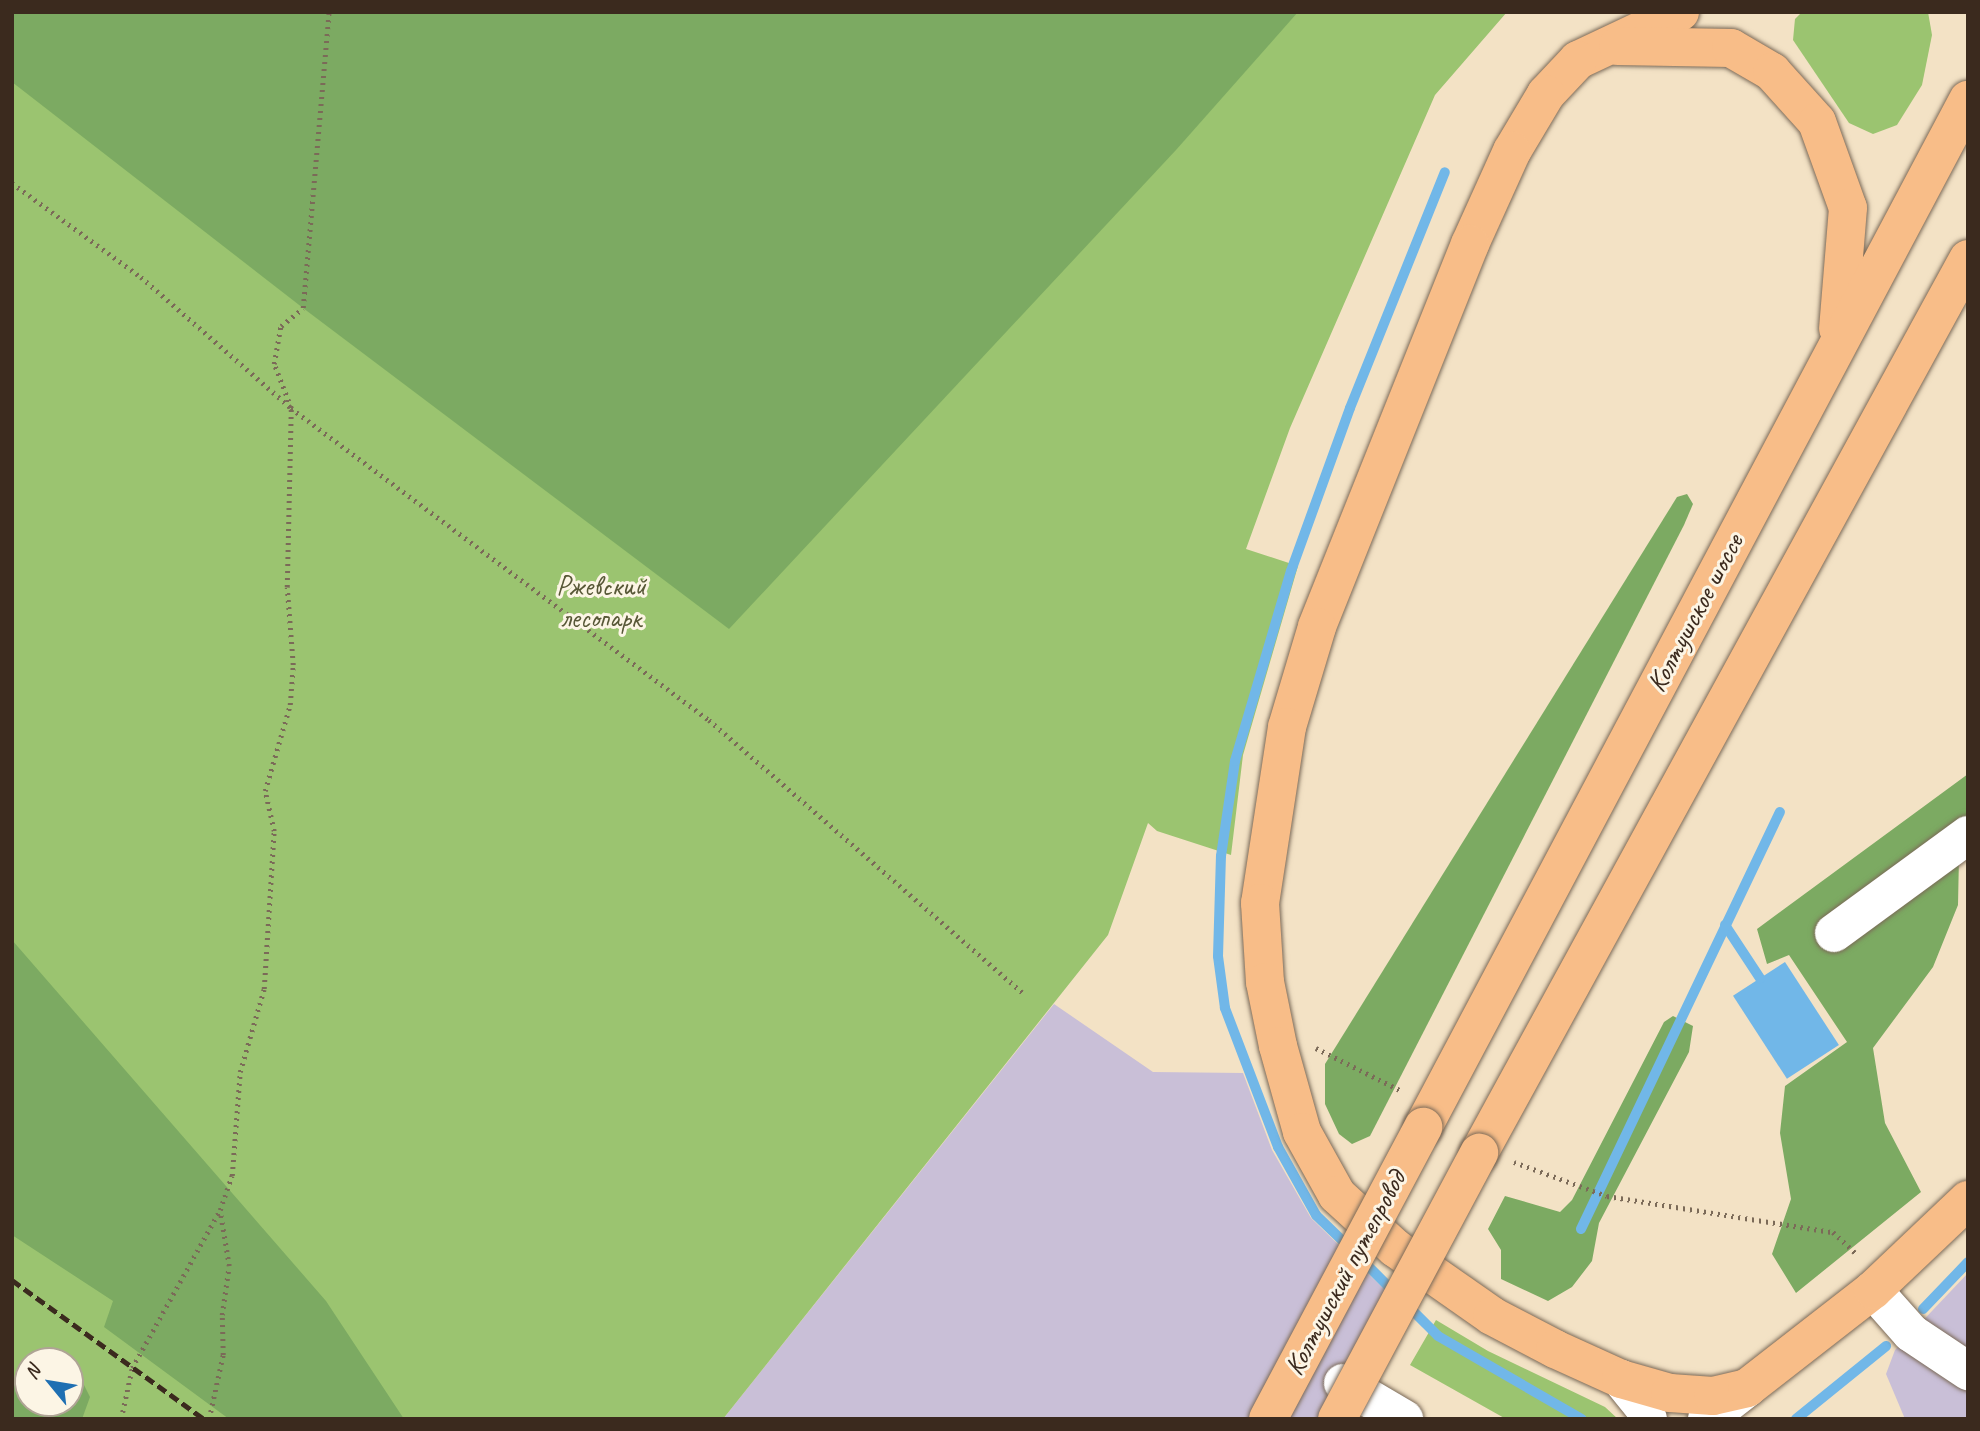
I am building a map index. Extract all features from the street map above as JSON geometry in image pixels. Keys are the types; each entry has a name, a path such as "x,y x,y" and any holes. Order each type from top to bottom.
{"main road":[{"path":"1680,12 1614,46 1578,60 1546,94 1512,151 1469,244 1317,627 1287,727 1259,903 1265,982 1278,1046 1302,1132 1337,1195 1395,1248 1492,1316 1621,1379 1670,1393 1713,1396 1747,1388 1869,1276 1968,1200"},
{"path":"1614,46 1731,48 1772,72 1817,122 1848,208 1836,348"},
{"name":"Колтушское шоссе","path":"1415,1110 1836,348 1968,100"},
{"path":"1340,1401 1493,1156 1959,287 1968,259"},
{"name":"Колтушский путепровод","path":"1268,1419 1415,1110"}],"lane":[{"path":"1835,933 1968,835"},
{"path":"1869,1276 1911,1333 1968,1371"},
{"path":"1621,1379 1644,1407 1648,1419"},
{"path":"1707,1419 1747,1388"},
{"path":"1340,1401 1404,1419"}],"path":[{"path":"121,1419 132,1368 220,1210 232,1176 240,1072 264,989 274,831 265,791 290,705 291,408 274,364 281,326 303,308 329,12"},
{"path":"12,183 141,277 291,408 709,720 1023,993"},
{"path":"1307,1043 1415,1110"},
{"path":"1493,1156 1607,1196 1833,1232 1869,1276"},
{"path":"209,1419 223,1355 222,1315 229,1266 220,1210"}],"shaded area":[{"path":"1054,1004 1153,1072 1243,1073 1272,1150 1311,1218 1385,1290 1327,1419 723,1419"},
{"path":"1968,1273 1968,1419 1905,1419 1886,1374 1895,1350"}],"green space":[{"name":"Ржевский лесопарк","path":"12,12 1507,12 1435,95 1290,428 1246,549 1298,566 1243,755 1231,855 1157,831 1148,823 1108,935 723,1419 12,1419"},
{"path":"12,12 1298,12 1176,150 729,629 303,308 12,82"},
{"path":"1802,12 1928,12 1932,35 1922,85 1897,125 1873,134 1849,123 1793,40 1795,19"},
{"path":"1687,494 1693,504 1684,525 1370,1136 1352,1144 1339,1134 1325,1104 1325,1064 1677,497"},
{"path":"1968,774 1968,824 1959,856 1958,905 1933,967 1873,1048 1885,1123 1921,1192 1796,1293 1772,1254 1791,1199 1780,1133 1785,1086 1847,1042 1789,955 1767,964 1757,929"},
{"path":"12,940 326,1301 404,1419 229,1419 104,1327 113,1301 12,1235"},
{"path":"1673,1016 1693,1026 1689,1052 1599,1223 1592,1261 1572,1287 1548,1301 1501,1279 1501,1250 1488,1229 1505,1196 1560,1212 1572,1200 1664,1022"},
{"path":"1436,1320 1488,1351 1605,1407 1618,1419 1506,1419 1410,1365"},
{"path":"12,1384 14,1417 83,1417 82,1419 12,1419"},
{"path":"84,1385 90,1397 84,1414"}],"water":[{"path":"1785,962 1839,1045 1787,1079 1733,996"}],"waterway":[{"path":"1350,1248 1316,1215 1278,1147 1225,1008 1218,956 1221,856 1235,761 1291,571 1350,408 1445,172"},
{"path":"1581,1229 1780,812"},
{"path":"1725,925 1760,978"},
{"path":"1362,1260 1395,1293"},
{"path":"1923,1309 1968,1262"},
{"path":"1406,1304 1438,1336 1582,1419"},
{"path":"1796,1419 1886,1346"}],"railway":[{"path":"12,1280 204,1419"}]}
